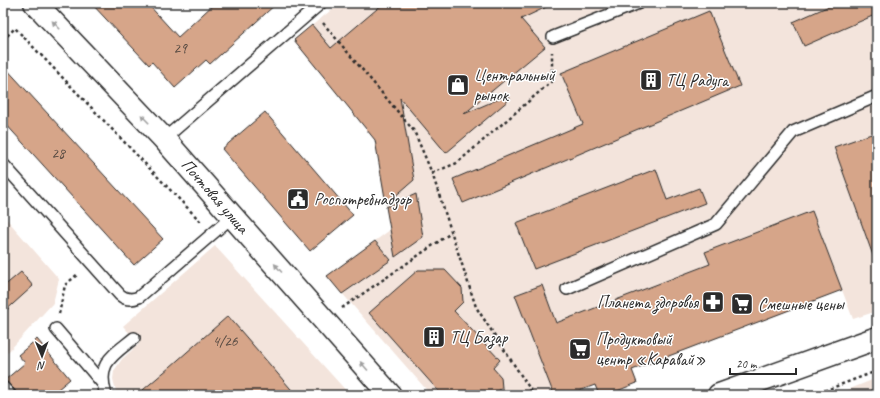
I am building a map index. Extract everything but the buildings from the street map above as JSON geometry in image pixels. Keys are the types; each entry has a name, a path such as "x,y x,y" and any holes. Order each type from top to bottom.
{"street":[{"name":"Почтовая улица","path":"35,3 164,138 390,395"},
{"path":"719,395 877,338"}],"lane":[{"path":"164,138 321,3"},
{"path":"553,37 639,3"},
{"path":"568,289 716,224 793,132 877,96"},
{"path":"3,164 90,263 124,299 135,299 139,297 233,216"},
{"path":"56,329 102,384 106,395"},
{"path":"102,384 103,372 109,359 134,338"},
{"path":"3,386 10,395"}],"path":[{"path":"312,10 414,130 432,173 476,307 534,395"},
{"path":"3,40 15,28 212,234"},
{"path":"432,173 457,163 552,81 553,37"},
{"path":"342,308 451,233"},
{"path":"56,329 65,285"},
{"path":"813,395 877,370"}],"shaded area":[{"path":"340,3 877,3 877,311 853,319 842,290 633,370 637,383 607,395 599,395 594,385 568,395 431,395 327,276 390,230 375,140 294,40"},
{"path":"3,215 59,279 53,303 8,352 3,348"},
{"path":"215,246 350,395 117,395 113,379 114,371 122,359 139,344 123,326"},
{"path":"877,378 877,395 835,395"}],"place":[{"name":"ТЦ Радуга","path":"651,80"},
{"name":"Центральный рынок","path":"458,85"},
{"name":"Роспотребнадзор","path":"298,199"},
{"name":"Планета здоровья","path":"713,302"},
{"name":"Смешные цены","path":"742,304"},
{"name":"ТЦ Базар","path":"434,337"},
{"name":"Продуктовый центр «Каравай»","path":"580,349"}]}
